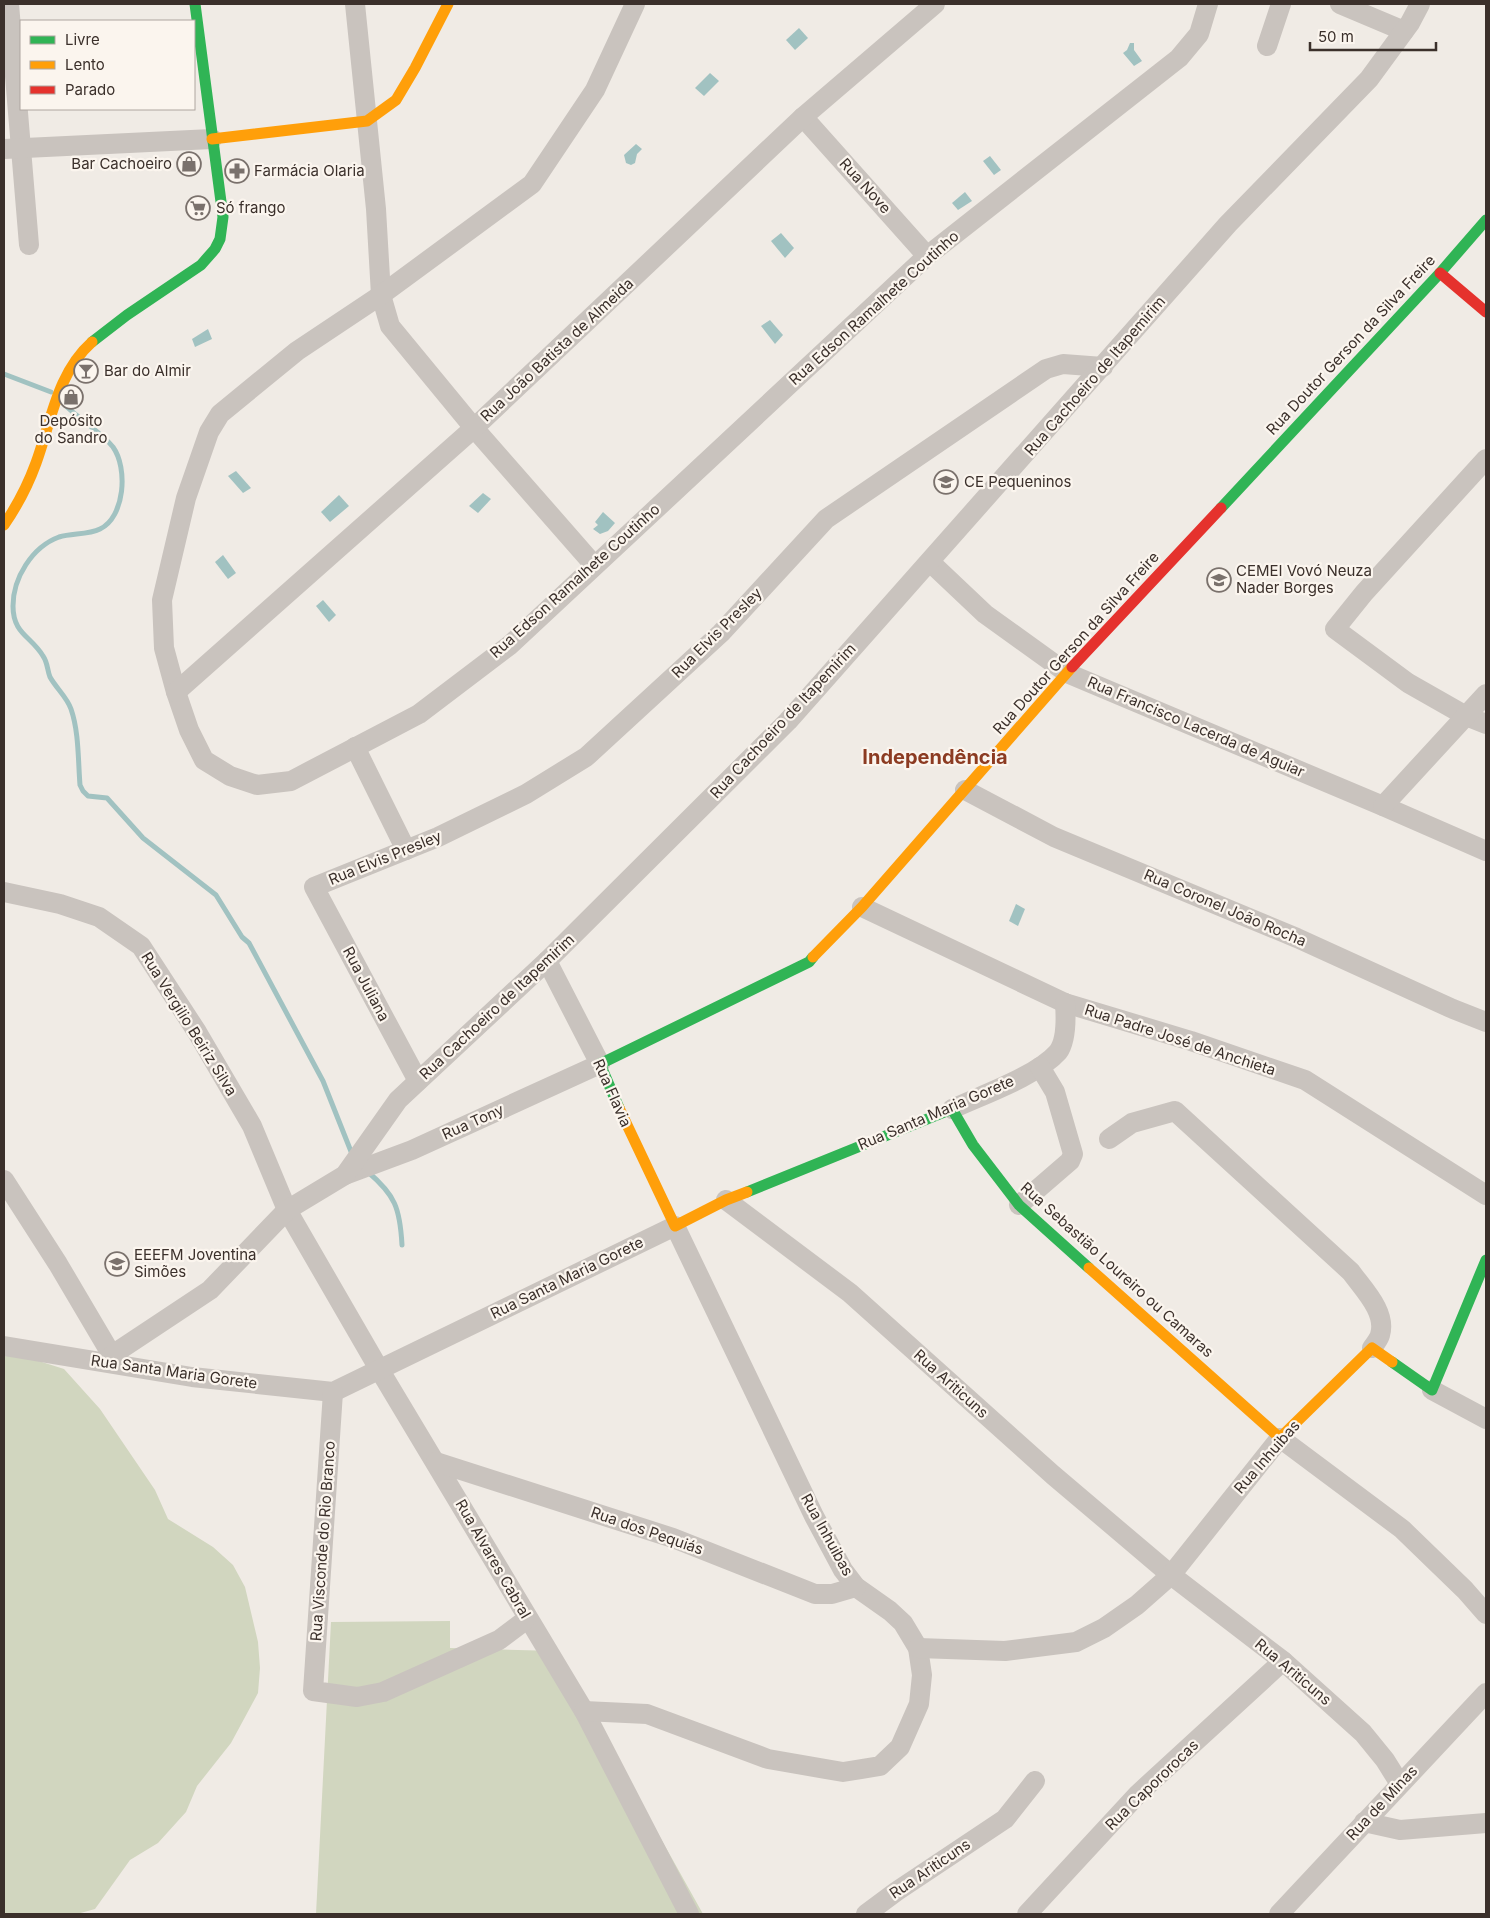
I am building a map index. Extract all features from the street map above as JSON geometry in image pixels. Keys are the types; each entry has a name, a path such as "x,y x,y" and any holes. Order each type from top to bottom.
{"street":[{"path":"9,4 13,148 29,244"},
{"path":"4,525 25,493 39,457 53,409 67,376 81,353 142,304 186,276 209,257 220,238 223,216 195,4"},
{"path":"355,4 376,209 381,294 390,326 474,428 594,565"},
{"path":"13,148 212,140 367,122 396,100 416,68 448,4"},
{"name":"Rua Edson Ramalhete Coutinho","path":"635,4 595,90 532,184 381,294 297,351 220,414 209,432 186,498 162,600 164,648 189,730 204,760 230,776 257,785 291,781 419,714 502,651 927,256 1178,58 1198,34 1208,4"},
{"name":"Rua João Batista de Almeida","path":"176,692 474,428 803,117 935,4"},
{"path":"1267,46 1282,4"},
{"path":"1340,4 1404,31"},
{"name":"Rua Cachoeiro de Itapemirim","path":"115,1359 210,1290 287,1210 345,1175 398,1100 548,961 788,721 1228,224 1369,79 1404,31 1420,4"},
{"name":"Rua Nove","path":"803,117 927,256"},
{"name":"Rua Doutor Gerson da Silva Freire","path":"600,1064 809,962 862,907 1066,672 1440,273 1486,220"},
{"path":"1440,273 1486,312"},
{"name":"Rua Elvis Presley","path":"314,887 438,837 526,794 586,757 721,633 826,519 1046,369 1063,364 1103,367"},
{"path":"1486,459 1364,592 1335,628 1408,683 1466,716 1486,724"},
{"name":"Rua Francisco Lacerda de Aguiar","path":"930,562 985,614 1066,672 1486,851"},
{"path":"1383,806 1486,694"},
{"path":"355,747 406,850"},
{"name":"Rua Coronel João Rocha","path":"965,790 1054,837 1297,938 1453,1009 1486,1022"},
{"name":"Rua Juliana","path":"314,887 418,1081"},
{"name":"Rua Vergilio Beiriz Silva","path":"4,892 60,904 99,917 141,946 197,1032 252,1126 287,1210"},
{"name":"Rua Padre José de Anchieta","path":"862,907 1065,1003 1191,1041 1305,1080 1486,1195"},
{"name":"Rua Flavia","path":"548,961 600,1064 623,1119 675,1226"},
{"name":"Rua Santa Maria Gorete","path":"4,1346 115,1359 192,1377 333,1392 726,1200 952,1108 1040,1067 1059,1051 1067,1026 1065,1003"},
{"name":"Rua Tony","path":"345,1175 412,1150 600,1064"},
{"path":"1019,1205 1070,1161 1073,1154 1055,1092 1040,1067"},
{"name":"Rua Sebastião Loureiro ou Camaras","path":"952,1108 972,1146 1019,1205 1280,1438"},
{"path":"1109,1139 1132,1123 1175,1112 1351,1272 1372,1300 1381,1318 1380,1334 1372,1348 1432,1390 1486,1419"},
{"path":"4,1180 58,1264 115,1359"},
{"name":"Rua Ariticuns","path":"726,1200 850,1293 1053,1475 1171,1574 1284,1661 1363,1733 1385,1760 1400,1784"},
{"name":"Rua Alvares Cabral","path":"287,1210 379,1369 584,1711 689,1914"},
{"name":"Rua Inhuibas","path":"584,1711 647,1714 768,1759 843,1772 880,1766 900,1747 919,1704 922,1675 918,1648 902,1623 856,1587 843,1570 814,1516 675,1226"},
{"path":"1432,1390 1486,1260"},
{"name":"Rua Inhuibas","path":"1171,1574 1280,1438 1372,1348"},
{"name":"Rua Visconde do Rio Branco","path":"333,1392 313,1691 358,1697 383,1692 500,1640 527,1617"},
{"path":"1280,1438 1402,1529 1465,1590 1486,1614"},
{"name":"Rua dos Pequiás","path":"436,1462 673,1538 815,1594 832,1594 856,1587"},
{"path":"918,1648 1005,1651 1076,1642 1104,1628 1137,1605 1171,1574"},
{"name":"Rua Capororocas","path":"1027,1914 1138,1794 1284,1661"},
{"name":"Rua de Minas","path":"1279,1914 1486,1693"},
{"name":"Rua Ariticuns","path":"866,1914 1005,1819 1035,1781"},
{"path":"1364,1822 1400,1830 1486,1823"}],"green space":[{"path":"4,1350 64,1369 100,1409 155,1490 168,1519 213,1547 233,1565 245,1587 258,1642 260,1668 258,1693 231,1743 197,1786 186,1812 158,1843 130,1860 95,1909 77,1914 4,1914"},
{"path":"450,1621 450,1648 556,1651 703,1914 316,1914 331,1622"}],"water":[{"path":"799,28 808,38 795,50 786,40"},
{"path":"1130,43 1134,43 1134,50 1142,61 1134,66 1123,53 1127,50"},
{"path":"710,73 719,81 704,96 695,88"},
{"path":"636,144 642,149 637,154 635,163 631,165 626,163 624,155"},
{"path":"990,156 1001,170 994,175 983,161"},
{"path":"965,192 972,201 958,210 952,203"},
{"path":"781,233 794,248 785,258 771,241"},
{"path":"770,320 783,335 775,344 761,326"},
{"path":"208,329 212,339 195,347 192,339"},
{"path":"236,471 251,488 243,493 228,476"},
{"path":"483,493 491,499 478,513 469,506"},
{"path":"339,495 349,506 330,522 321,512"},
{"path":"603,512 615,523 608,531 600,534 593,529 598,525 595,522"},
{"path":"223,555 236,573 228,579 215,562"},
{"path":"323,600 336,615 329,622 316,606"},
{"path":"1016,904 1025,909 1018,926 1009,921"}],"waterway":[{"path":"4,374 51,392"},
{"path":"65,405 113,447 121,467 122,491 115,514 100,529 59,537 40,548 33,556 20,574 16,585 13,606 16,623 43,656 50,677 67,700 71,709 77,737 80,785 83,791 88,796 107,798 143,838 216,895 242,937 249,943 323,1081 352,1154"},
{"path":"368,1172 390,1195 394,1203 400,1221 402,1245"}],"traffic: fast":[{"path":"92,342 127,315 201,265 215,249 220,239 223,217 195,4"},
{"path":"1221,508 1440,273 1486,220"},
{"path":"619,1108 600,1064 809,962 813,957"},
{"path":"747,1192 952,1109 973,1145 1019,1205 1089,1268"},
{"path":"1392,1362 1432,1390 1486,1260"}],"traffic: slow":[{"path":"212,139 367,121 396,100 448,4"},
{"path":"4,525 22,495 33,471 63,383 80,354 92,342"},
{"path":"813,957 862,907 1072,667"},
{"path":"619,1108 675,1226 726,1200 747,1192"},
{"path":"1089,1268 1280,1438 1372,1348 1392,1362"}],"traffic: jam":[{"path":"1440,273 1486,312"},
{"path":"1072,667 1221,508"}],"place":[{"name":"Bar Cachoeiro","path":"189,164"},
{"name":"Farmácia Olaria","path":"237,171"},
{"name":"Só frango","path":"198,208"},
{"name":"Bar do Almir","path":"86,371"},
{"name":"Depósito do Sandro","path":"71,397"},
{"name":"CE Pequeninos","path":"946,482"},
{"name":"CEMEI Vovó Neuza Nader Borges","path":"1219,580"},
{"name":"EEEFM Joventina Simões","path":"117,1264"}],"district":[{"name":"Independência","path":"935,757"}]}
